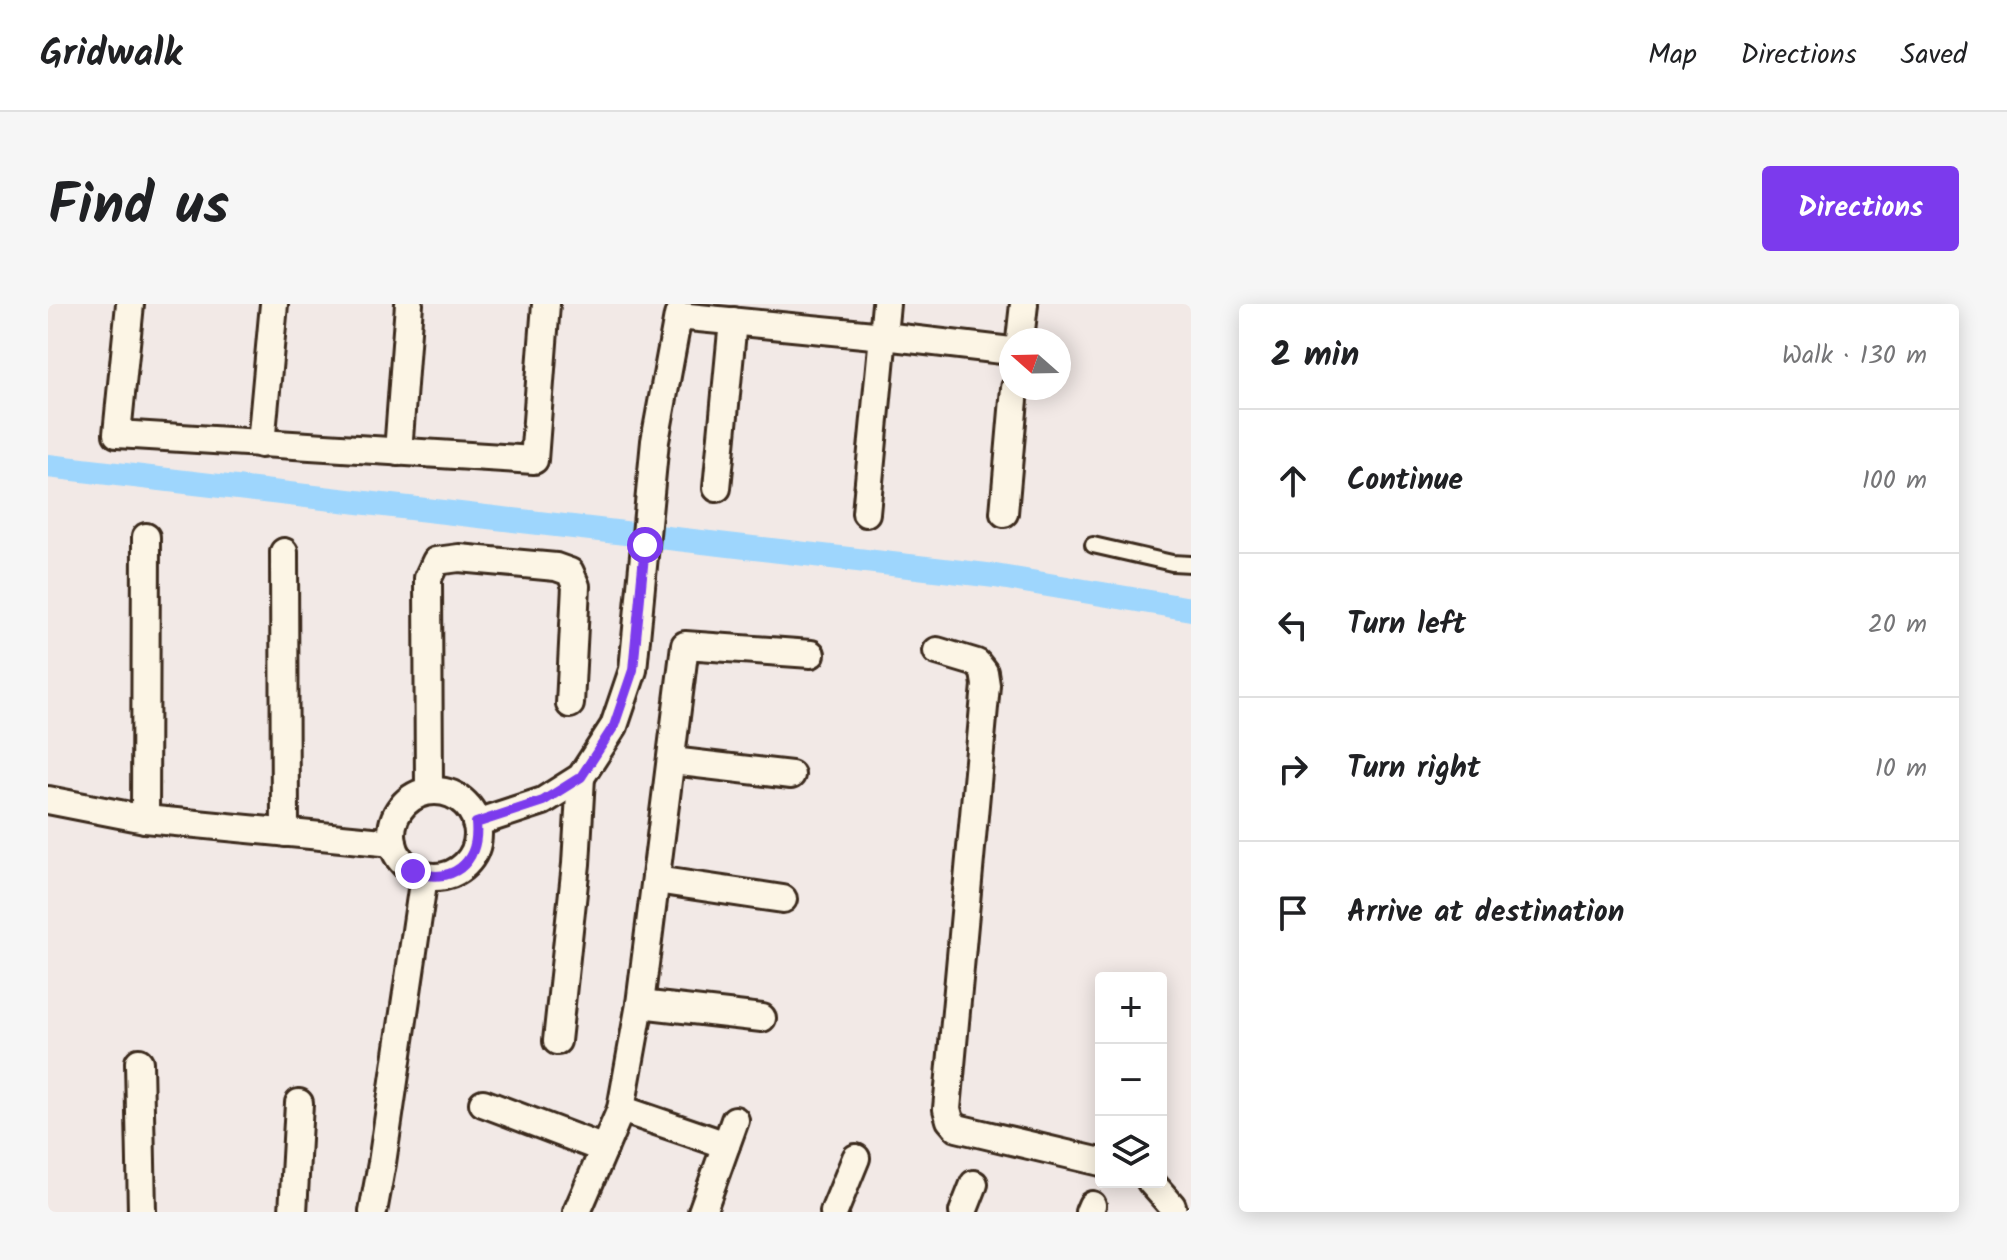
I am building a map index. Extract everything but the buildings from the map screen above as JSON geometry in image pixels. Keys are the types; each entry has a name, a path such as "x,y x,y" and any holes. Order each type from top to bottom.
{"street":[{"path":"130,304 117,434 534,460 546,304"},
{"path":"261,444 274,304"},
{"path":"398,452 409,304"},
{"path":"866,513 886,304"},
{"path":"1021,328 1024,304"},
{"path":"476,823 543,801 581,777 614,726 633,670 655,441 680,310 733,321 999,350"},
{"path":"717,488 733,321"},
{"path":"1004,513 1014,400"},
{"path":"145,819 146,537"},
{"path":"284,552 285,833"},
{"path":"429,791 428,578 436,561 459,558 556,567 570,572 576,586 570,704"},
{"path":"577,1212 621,1109 640,1004 685,645 811,654"},
{"path":"937,651 977,663 984,672 986,685 947,1109 950,1120 957,1128 1095,1161"},
{"path":"672,761 791,775"},
{"path":"557,1041 576,864 581,777"},
{"path":"429,791 451,794 461,800 473,814 476,823 477,841 467,862 458,870 436,877 424,876 403,864 393,843 392,831 400,809 408,801 429,791"},
{"path":"48,800 145,819 393,843"},
{"path":"373,1212 424,876"},
{"path":"656,880 783,899"},
{"path":"640,1004 762,1018"},
{"path":"139,1062 142,1212"},
{"path":"293,1212 299,1103"},
{"path":"483,1103 604,1149"},
{"path":"621,1109 726,1145"},
{"path":"702,1212 735,1120"},
{"path":"834,1212 856,1158"},
{"path":"963,1212 974,1184"},
{"path":"1156,1188 1172,1206 1173,1212"}],"lane":[{"path":"1093,545 1172,563 1191,564"}],"waterway":[{"path":"48,466 995,576 1191,609"}],"route":[{"path":"413,871 436,877 458,870 473,852 477,841 476,823 543,801 581,777 614,726 633,670 645,545"}]}
